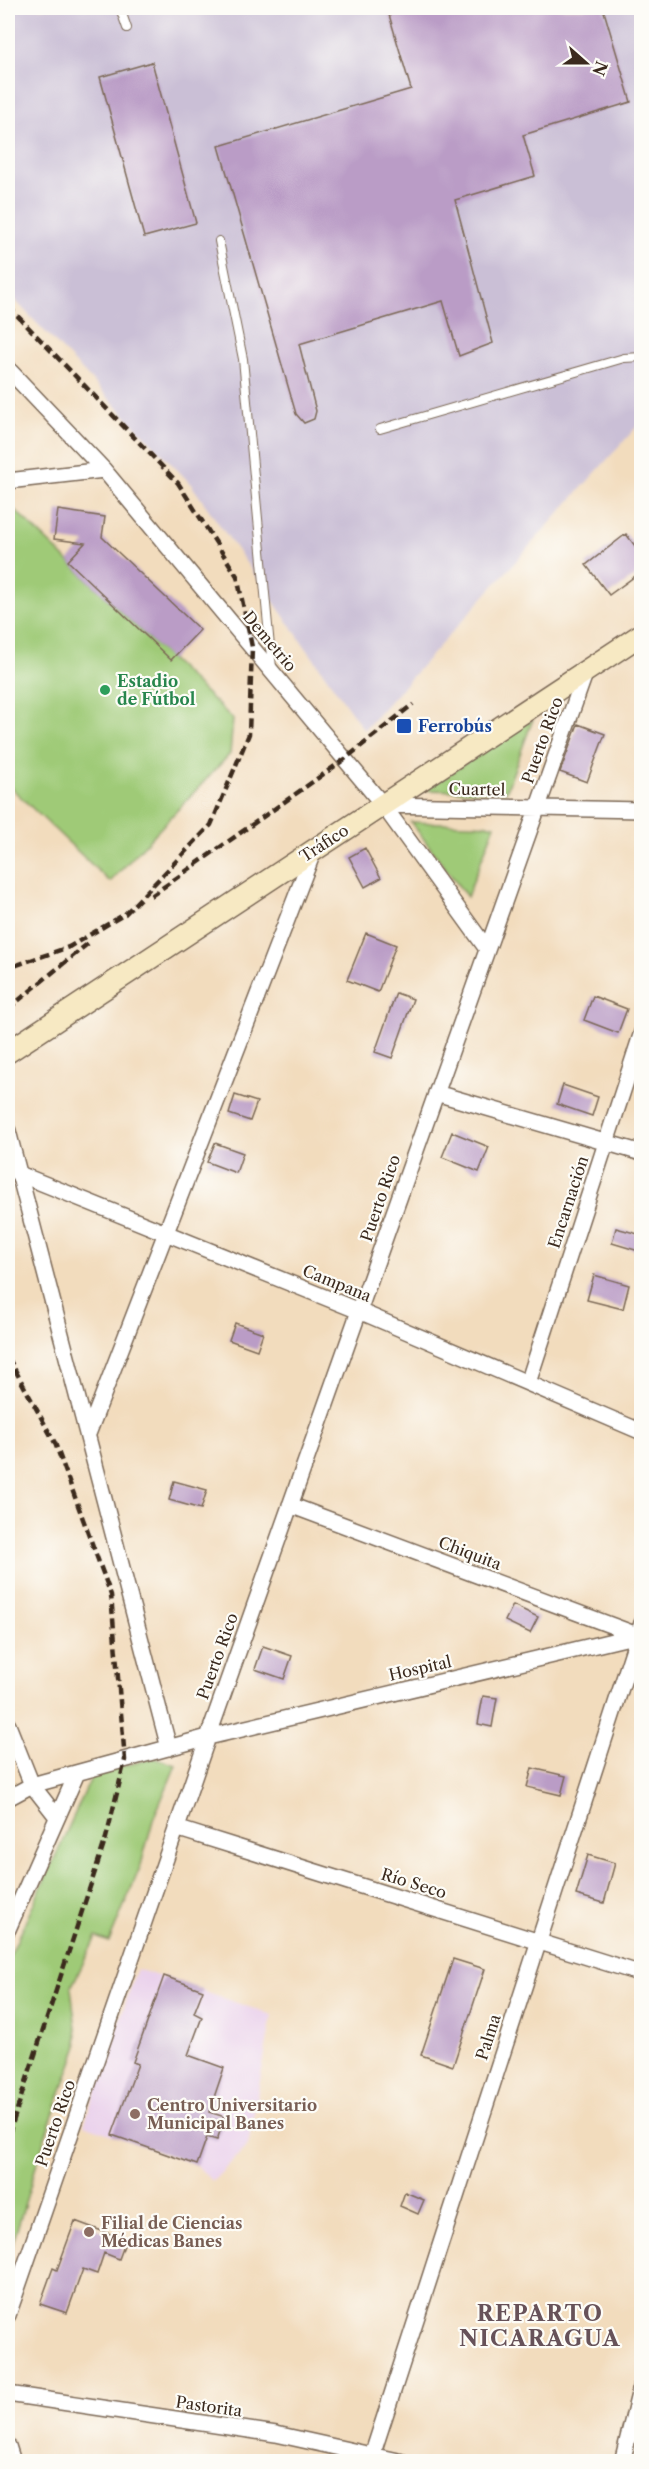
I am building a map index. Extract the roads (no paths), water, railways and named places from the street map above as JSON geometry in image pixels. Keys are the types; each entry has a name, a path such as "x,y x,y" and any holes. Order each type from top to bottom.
{"street":[{"name":"Demetrio","path":"8,369 104,470 383,805 487,949"},
{"path":"8,482 104,470"},
{"name":"Tráfico","path":"8,1052 642,634"},
{"name":"Puerto Rico","path":"8,2315 176,1828 586,671"},
{"name":"Cuartel","path":"383,805 642,810"},
{"path":"88,1434 314,850"},
{"name":"Encarnación","path":"528,1383 642,1032"},
{"path":"436,1093 642,1154"},
{"path":"8,1131 17,1173 170,1748"},
{"name":"Campana","path":"17,1173 359,1311 642,1432"},
{"name":"Chiquita","path":"290,1505 640,1631"},
{"name":"Hospital","path":"208,1737 640,1631"},
{"name":"Palma","path":"371,2458 640,1631"},
{"path":"8,1725 32,1785 57,1817"},
{"path":"8,1798 32,1785 208,1737"},
{"path":"8,1929 77,1773"},
{"name":"Río Seco","path":"176,1828 642,1974"},
{"path":"622,2462 642,2382"},
{"name":"Pastorita","path":"8,2394 276,2434 371,2458 403,2462"},
{"path":"8,2446 13,2462"}],"lane":[{"path":"120,8 127,27"},
{"path":"638,8 642,19"},
{"path":"219,242 243,359 273,672"},
{"path":"380,429 624,358 642,357"}],"railway":[{"path":"8,306 178,483 237,576 252,647 249,734 211,825 125,914 69,947 8,968"},
{"path":"151,896 345,759 413,704"},
{"path":"8,1009 91,941"},
{"path":"8,1357 55,1443 111,1595 125,1760 106,1838 8,2137"}],"place":[{"name":"Estadio de Fútbol","path":"105,690"},
{"name":"Ferrobús","path":"404,726"},
{"name":"Centro Universitario Municipal Banes","path":"135,2114"},
{"name":"Filial de Ciencias Médicas Banes","path":"89,2232"}],"district":[{"name":"REPARTO NICARAGUA","path":"540,2326"}]}
